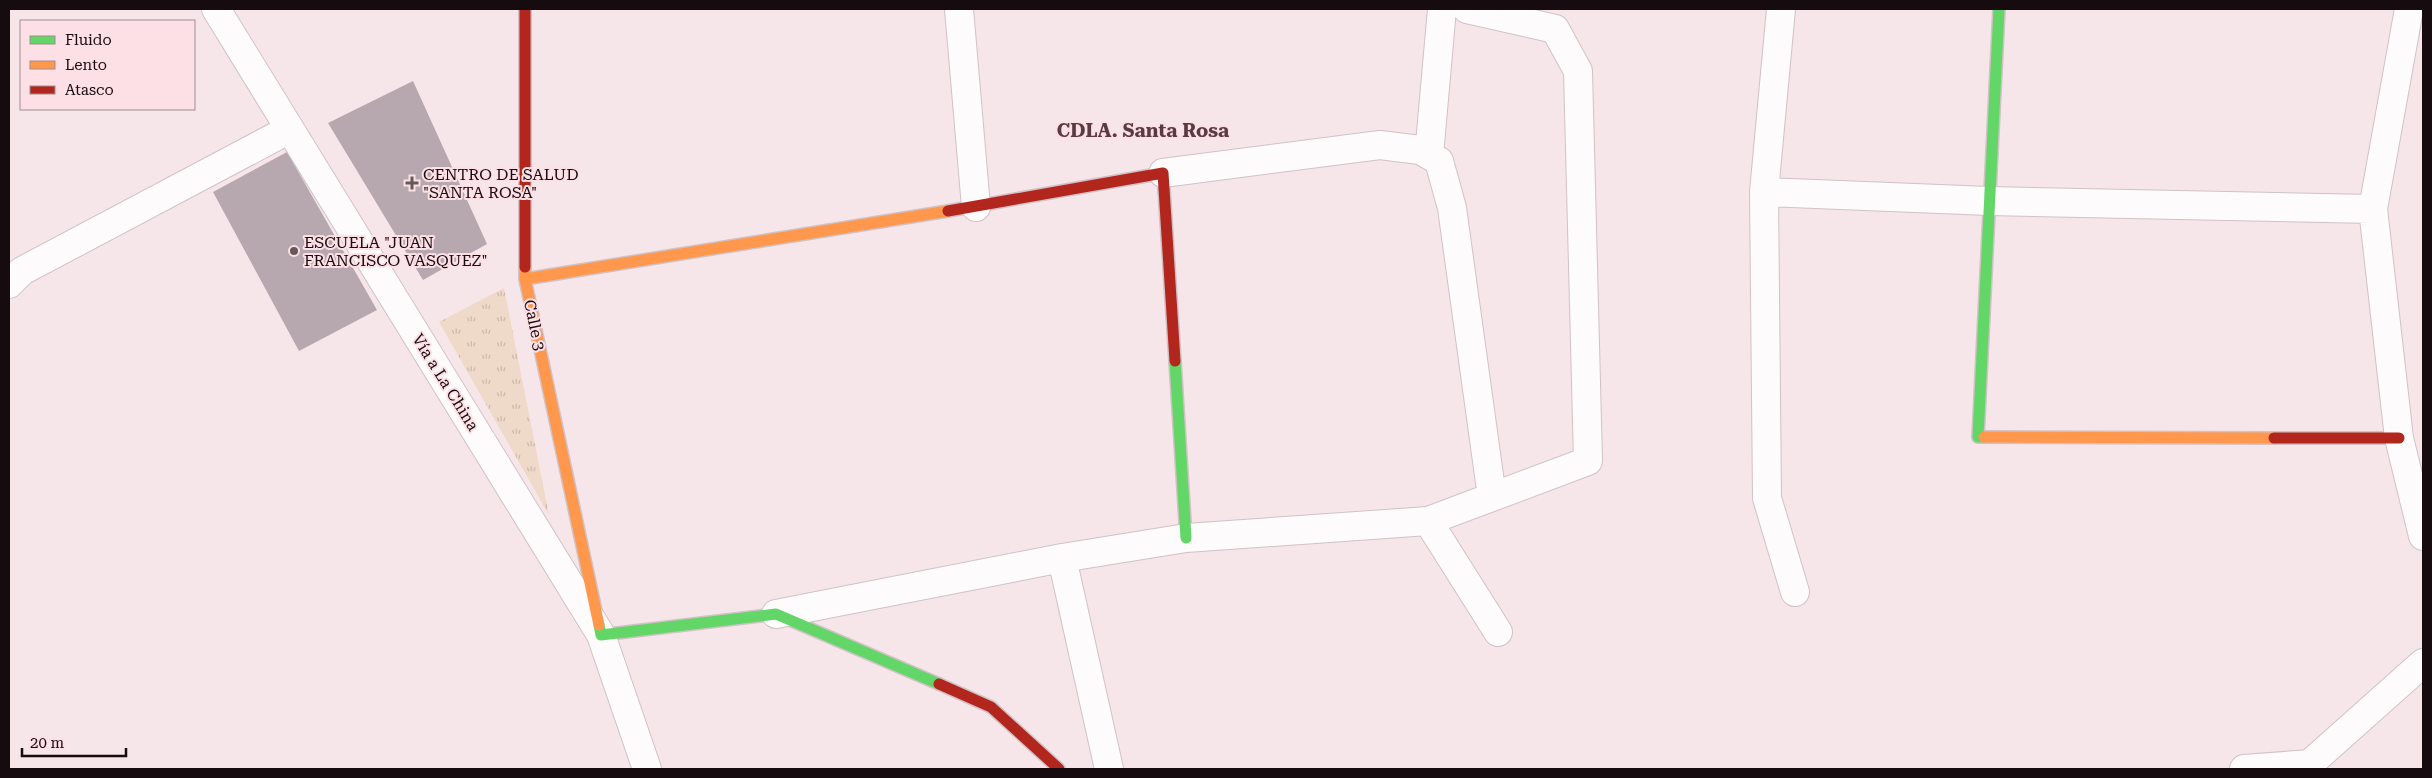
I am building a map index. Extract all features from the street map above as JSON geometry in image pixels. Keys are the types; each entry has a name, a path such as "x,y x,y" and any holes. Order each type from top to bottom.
{"street":[{"name":"Vía a La China","path":"216,9 601,635 643,768"},
{"name":"Calle 3","path":"525,9 526,279 601,635"},
{"path":"959,9 976,207"},
{"path":"1429,155 1442,9"},
{"path":"601,635 776,614 1062,558 1186,538 1428,521 1588,461 1578,71 1555,29 1467,9"},
{"path":"1781,9 1764,192 1767,498 1795,592"},
{"path":"1999,9 1988,201 1978,436 2399,438"},
{"path":"2408,9 2373,209 2399,438 2423,536"},
{"path":"9,284 22,271 290,129"},
{"path":"526,279 976,207 1163,173 1380,145 1420,150 1439,161 1452,208 1492,497"},
{"path":"1163,173 1186,538"},
{"path":"1764,192 1988,201 2373,209"},
{"path":"1428,521 1498,632"},
{"path":"1062,558 1109,769"},
{"path":"776,614 991,707 1059,769"},
{"path":"2244,769 2307,767 2423,663"}],"green space":[{"path":"504,288 549,515 439,322"}],"building":[{"name":"CENTRO DE SALUD \"SANTA ROSA\"","path":"413,81 487,244 423,280 328,123"},
{"name":"ESCUELA \"JUAN FRANCISCO VASQUEZ\"","path":"287,152 377,310 299,351 213,192"}],"traffic: fast":[{"path":"1984,437 1978,437 1999,9"},
{"path":"1175,361 1186,538"},
{"path":"599,625 601,635 776,614 939,684"}],"traffic: slow":[{"path":"525,279 948,211"},
{"path":"525,267 525,279 599,625"},
{"path":"1984,437 2274,438"}],"traffic: jam":[{"path":"525,9 525,267"},
{"path":"948,211 1163,173 1175,361"},
{"path":"2274,438 2399,438"},
{"path":"939,684 991,707 1059,769"}],"place":[{"name":"CENTRO DE SALUD \"SANTA ROSA\"","path":"412,183"},
{"name":"ESCUELA \"JUAN FRANCISCO VASQUEZ\"","path":"294,251"}],"district":[{"name":"CDLA. Santa Rosa","path":"1143,130"}]}
